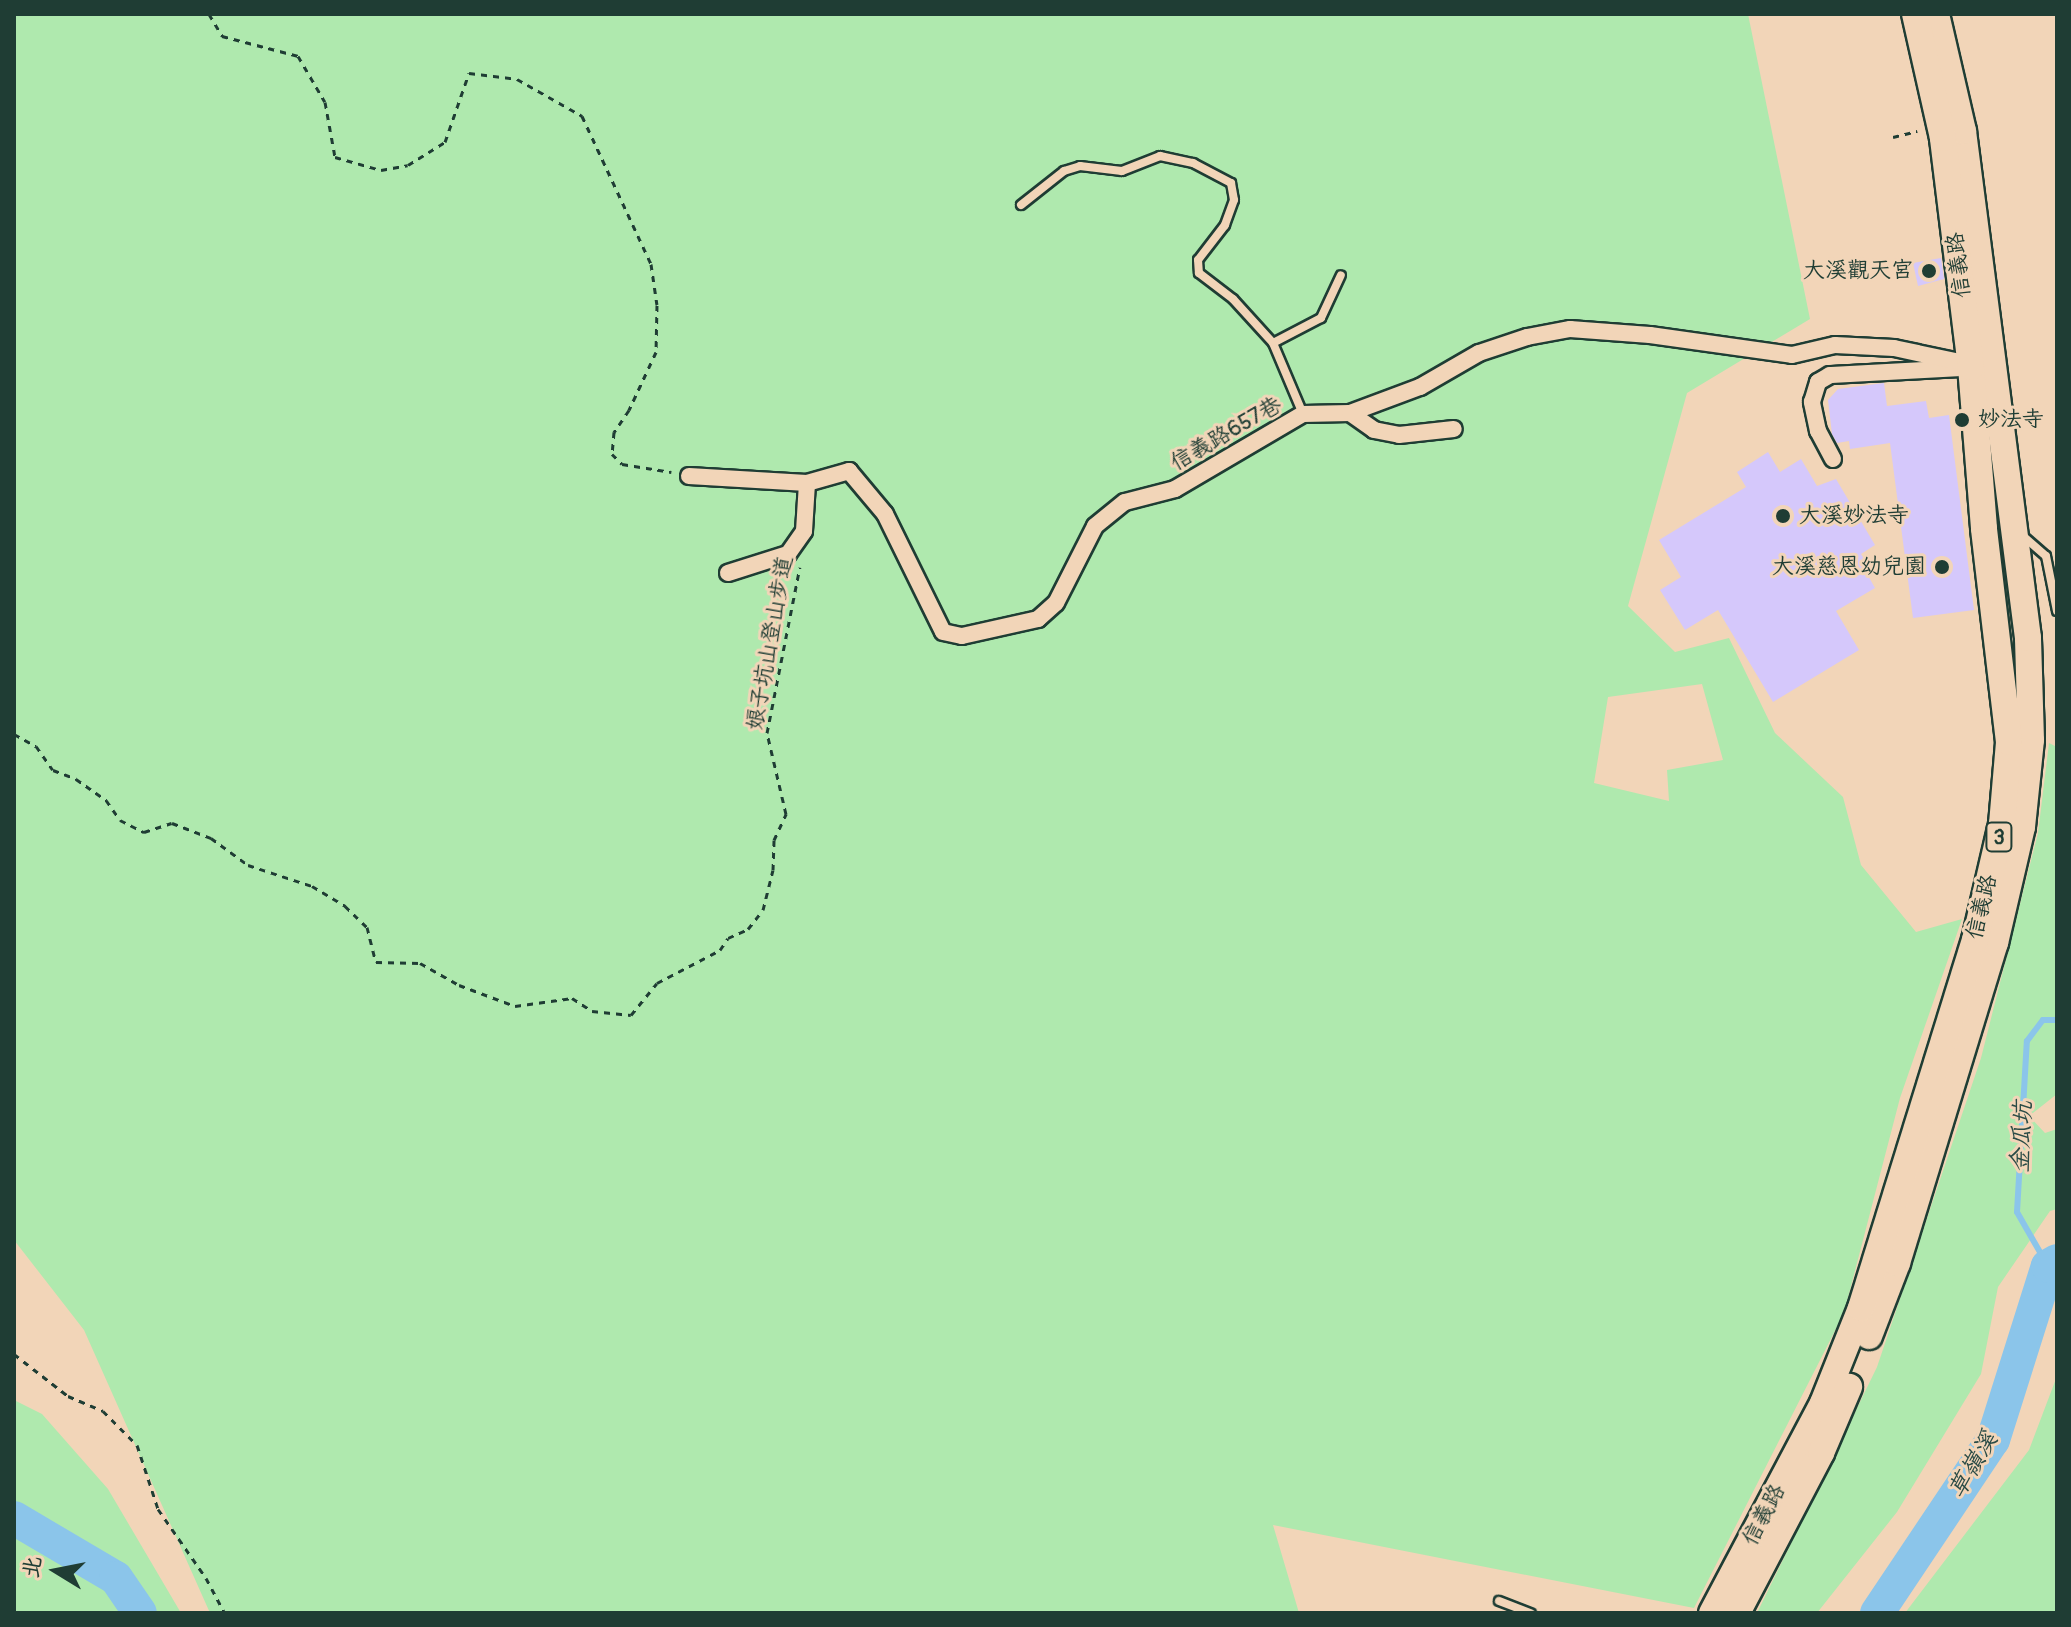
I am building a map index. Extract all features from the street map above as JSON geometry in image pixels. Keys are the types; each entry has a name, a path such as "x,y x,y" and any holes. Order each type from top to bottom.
{"main road":[{"name":"信義路","path":"1737,1613 1821,1453 1897,1263 1995,943 2022,827 2031,740 2028,638 2013,527 1943,138 1915,14"},
{"name":"信義路","path":"1712,1613 1823,1403 1861,1308 1975,940 2002,824 2009,742 1984,528 1982,366 1963,131 1936,14"}],"street":[{"name":"信義路657巷","path":"807,483 849,471 885,514 943,632 962,636 1038,619 1056,603 1095,526 1125,502 1175,489 1303,414 1350,413 1420,387 1479,353 1527,337 1570,329 1650,335 1792,355 1835,345 1894,348 1982,366"},
{"path":"1833,459 1818,431 1812,402 1818,382 1830,375 1982,366"},
{"path":"1350,413 1374,430 1399,435 1454,429"},
{"path":"689,476 807,483 804,531 788,554 728,573"}],"lane":[{"path":"1021,205 1064,171 1080,166 1122,171 1160,156 1193,163 1231,183 1234,200 1225,225 1198,260 1199,273 1233,299 1273,343 1303,414"},
{"path":"1273,343 1321,318 1341,275"},
{"path":"1984,528 2013,527 2046,556 2057,611"},
{"path":"1499,1601 1531,1613"}],"path":[{"path":"209,14 222,36 298,56 325,102 335,157 381,170 408,165 445,142 469,73 517,79 582,116 651,264 657,305 656,352 629,410 614,432 612,454 622,464 689,476"},
{"name":"娘子坑山登山步道","path":"14,734 36,746 53,770 76,779 106,800 120,820 144,832 172,823 211,838 248,865 312,886 345,906 367,927 376,962 420,963 459,985 515,1006 572,998 592,1011 631,1015 657,983 720,950 728,938 748,929 763,910 773,870 774,840 786,814 767,733 798,583 804,531"},
{"path":"14,1354 68,1396 103,1411 137,1445 158,1509 206,1578 225,1613"}],"green space":[{"path":"14,14 1748,14 1810,319 1687,393 1628,606 1675,652 1729,638 1775,733 1843,797 1861,865 1916,932 1962,919 1900,1098 1844,1313 1694,1608 1273,1525 1299,1613 210,1613 84,1330 14,1240","holes":["1702,684 1723,760 1667,770 1669,801 1594,783 1608,697"]},
{"path":"2049,743 2057,747 2057,1094 2029,1116 2045,1133 2057,1129 2057,1209 2050,1211 1998,1287 1981,1374 1897,1512 1817,1613 1757,1613 1877,1367 1981,1058 2038,833"},
{"path":"2057,1376 2057,1613 1905,1613 2029,1450"},
{"path":"14,1400 42,1414 108,1489 181,1613 14,1613"}],"building":[{"name":"大溪觀天宮","path":"1941,258 1944,279 1918,286 1913,263"},
{"path":"1884,383 1887,406 1926,401 1929,418 1949,415 1974,610 1913,618 1890,443 1850,449 1849,441 1837,443 1832,434 1828,400 1838,389"},
{"path":"1768,452 1780,472 1801,459 1817,486 1836,479 1875,545 1861,554 1866,562 1862,565 1875,588 1836,611 1859,650 1773,702 1718,610 1685,630 1660,590 1681,577 1659,540 1746,487 1737,472"}],"waterway":[{"name":"金瓜坑","path":"2048,1266 2017,1212 2027,1041 2043,1020 2057,1020"},
{"name":"草嶺溪","path":"1877,1613 1993,1440 2048,1266 2057,1261"},
{"name":"草嶺溪","path":"14,1518 116,1578 140,1613"}],"place":[{"name":"大溪觀天宮","path":"1929,271"},
{"name":"妙法寺","path":"1962,420"},
{"name":"大溪妙法寺","path":"1783,516"},
{"name":"大溪慈恩幼兒園","path":"1942,567"}]}
